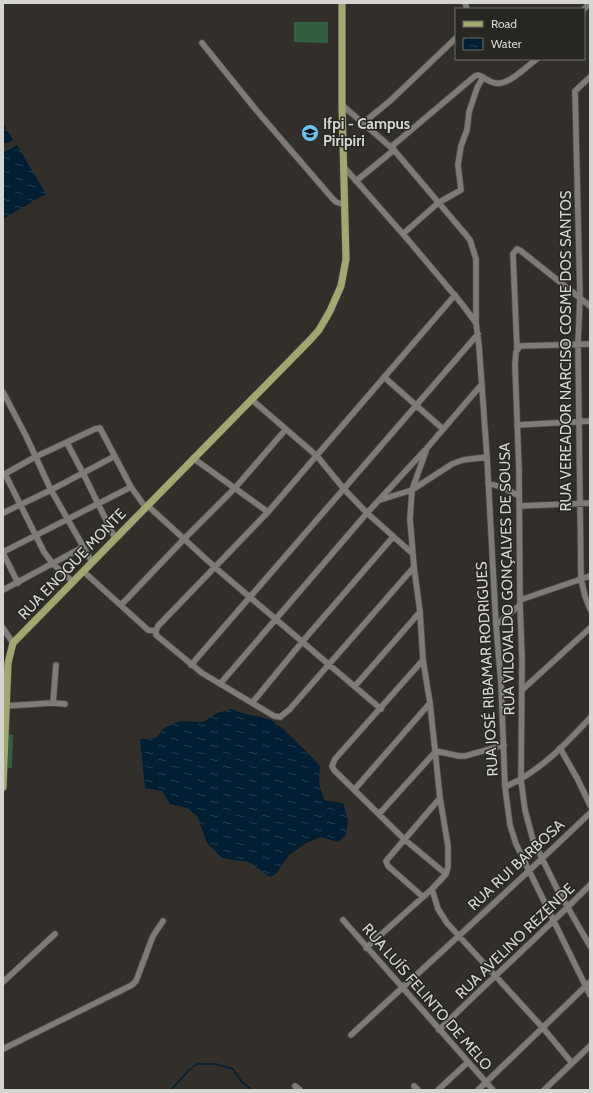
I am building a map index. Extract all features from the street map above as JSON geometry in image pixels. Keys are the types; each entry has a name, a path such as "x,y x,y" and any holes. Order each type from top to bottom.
{"main road":[{"name":"RUA ENOQUE MONTE","path":"3,787 4,706 8,663 13,643 72,581 147,507 193,458 311,339 319,330 330,311 341,286 346,259 342,105 342,3"}],"street":[{"path":"363,122 391,100 455,39"},
{"path":"202,43 257,111 329,195 334,200 345,205"},
{"path":"356,181 471,78 478,75 493,83 500,84 506,82 536,60"},
{"path":"403,234 438,203 461,190 458,165 461,146 467,130 469,112 477,88 483,77"},
{"name":"RUA VEREADOR NARCISO COSME DOS SANTOS","path":"590,77 575,91 580,297 578,343 578,420 581,579 585,596 590,608"},
{"name":"RUA JOSÉ RIBAMAR RODRIGUES","path":"342,105 393,149 466,235 473,248 476,259 476,323 487,457 496,625 500,667 505,787 512,832 554,921 588,984 590,996"},
{"path":"344,167 455,295 476,323"},
{"name":"RUA VILOVALDO GONÇALVES DE SOUSA","path":"580,297 521,250 517,249 514,252 517,349 515,365 522,690 521,780 528,824 542,859 590,946"},
{"path":"414,567 280,717 274,716 191,666 157,637 156,631 158,626 268,512 455,295"},
{"path":"580,297 590,306"},
{"path":"191,666 478,334"},
{"path":"517,349 520,346 578,343 590,344"},
{"path":"384,377 443,429"},
{"path":"220,684 367,513 427,448 482,384"},
{"path":"3,392 51,490 92,562"},
{"path":"251,399 317,456 344,489 367,513 413,554"},
{"path":"517,425 578,420 590,421"},
{"path":"72,581 53,564 44,552 4,474 35,457 100,428 131,487 147,507 250,598 381,709"},
{"path":"120,605 234,488 286,429"},
{"path":"67,443 115,538"},
{"path":"366,948 432,889 446,874 448,867 448,846 440,798 436,751 423,660 420,612 410,519 412,490 427,448"},
{"path":"3,513 51,490 115,456"},
{"path":"380,500 412,490 452,464 463,460 487,457"},
{"path":"193,458 268,512"},
{"path":"488,483 504,488 519,496"},
{"path":"18,583 3,553 131,487"},
{"path":"519,506 590,503"},
{"path":"252,703 302,642 393,537"},
{"path":"3,590 83,548"},
{"path":"83,571 148,630 156,631"},
{"path":"496,625 520,603 590,576"},
{"path":"354,686 420,612"},
{"path":"3,628 13,643"},
{"path":"522,690 590,628"},
{"path":"423,660 332,763 332,766 334,770 404,839 446,874"},
{"path":"53,703 56,665"},
{"path":"4,706 53,703 66,704"},
{"path":"354,790 430,704"},
{"path":"505,787 521,780 538,768 590,718"},
{"path":"436,751 465,756 504,744"},
{"path":"560,748 590,805"},
{"path":"379,814 436,751"},
{"path":"423,897 386,863 388,856 440,798"},
{"name":"RUA RUI BARBOSA","path":"351,1035 590,813"},
{"name":"RUA AVELINO REZENDE","path":"439,1030 590,885"},
{"path":"432,889 435,902 442,916 543,1028 572,1063"},
{"name":"RUA LUÍS FELINTO DE MELO","path":"343,920 366,948 493,1090"},
{"path":"3,1049 132,985 136,981 154,933 163,921"},
{"path":"3,982 55,934"},
{"path":"478,1090 588,984"},
{"path":"544,1090 590,1046"},
{"path":"438,1090 468,1062"},
{"path":"295,1086 300,1090"}],"green space":[{"path":"294,22 328,22 328,43 294,42"},
{"path":"8,734 13,735 12,768 7,768"}],"water":[{"path":"3,123 13,140 3,145"},
{"path":"17,145 46,194 3,219 3,153"},
{"path":"231,709 245,714 270,719 282,728 320,766 319,783 324,800 343,803 348,820 346,835 338,842 321,837 306,843 289,855 276,874 270,877 249,862 222,858 207,843 197,816 187,808 170,804 162,791 145,788 140,739 156,738 164,728 180,721 203,722 217,713"}],"waterway":[{"path":"171,1090 189,1070 197,1064 216,1064 233,1069 242,1082 252,1090"}],"place":[{"name":"Ifpi - Campus Piripiri","path":"310,133"}]}
